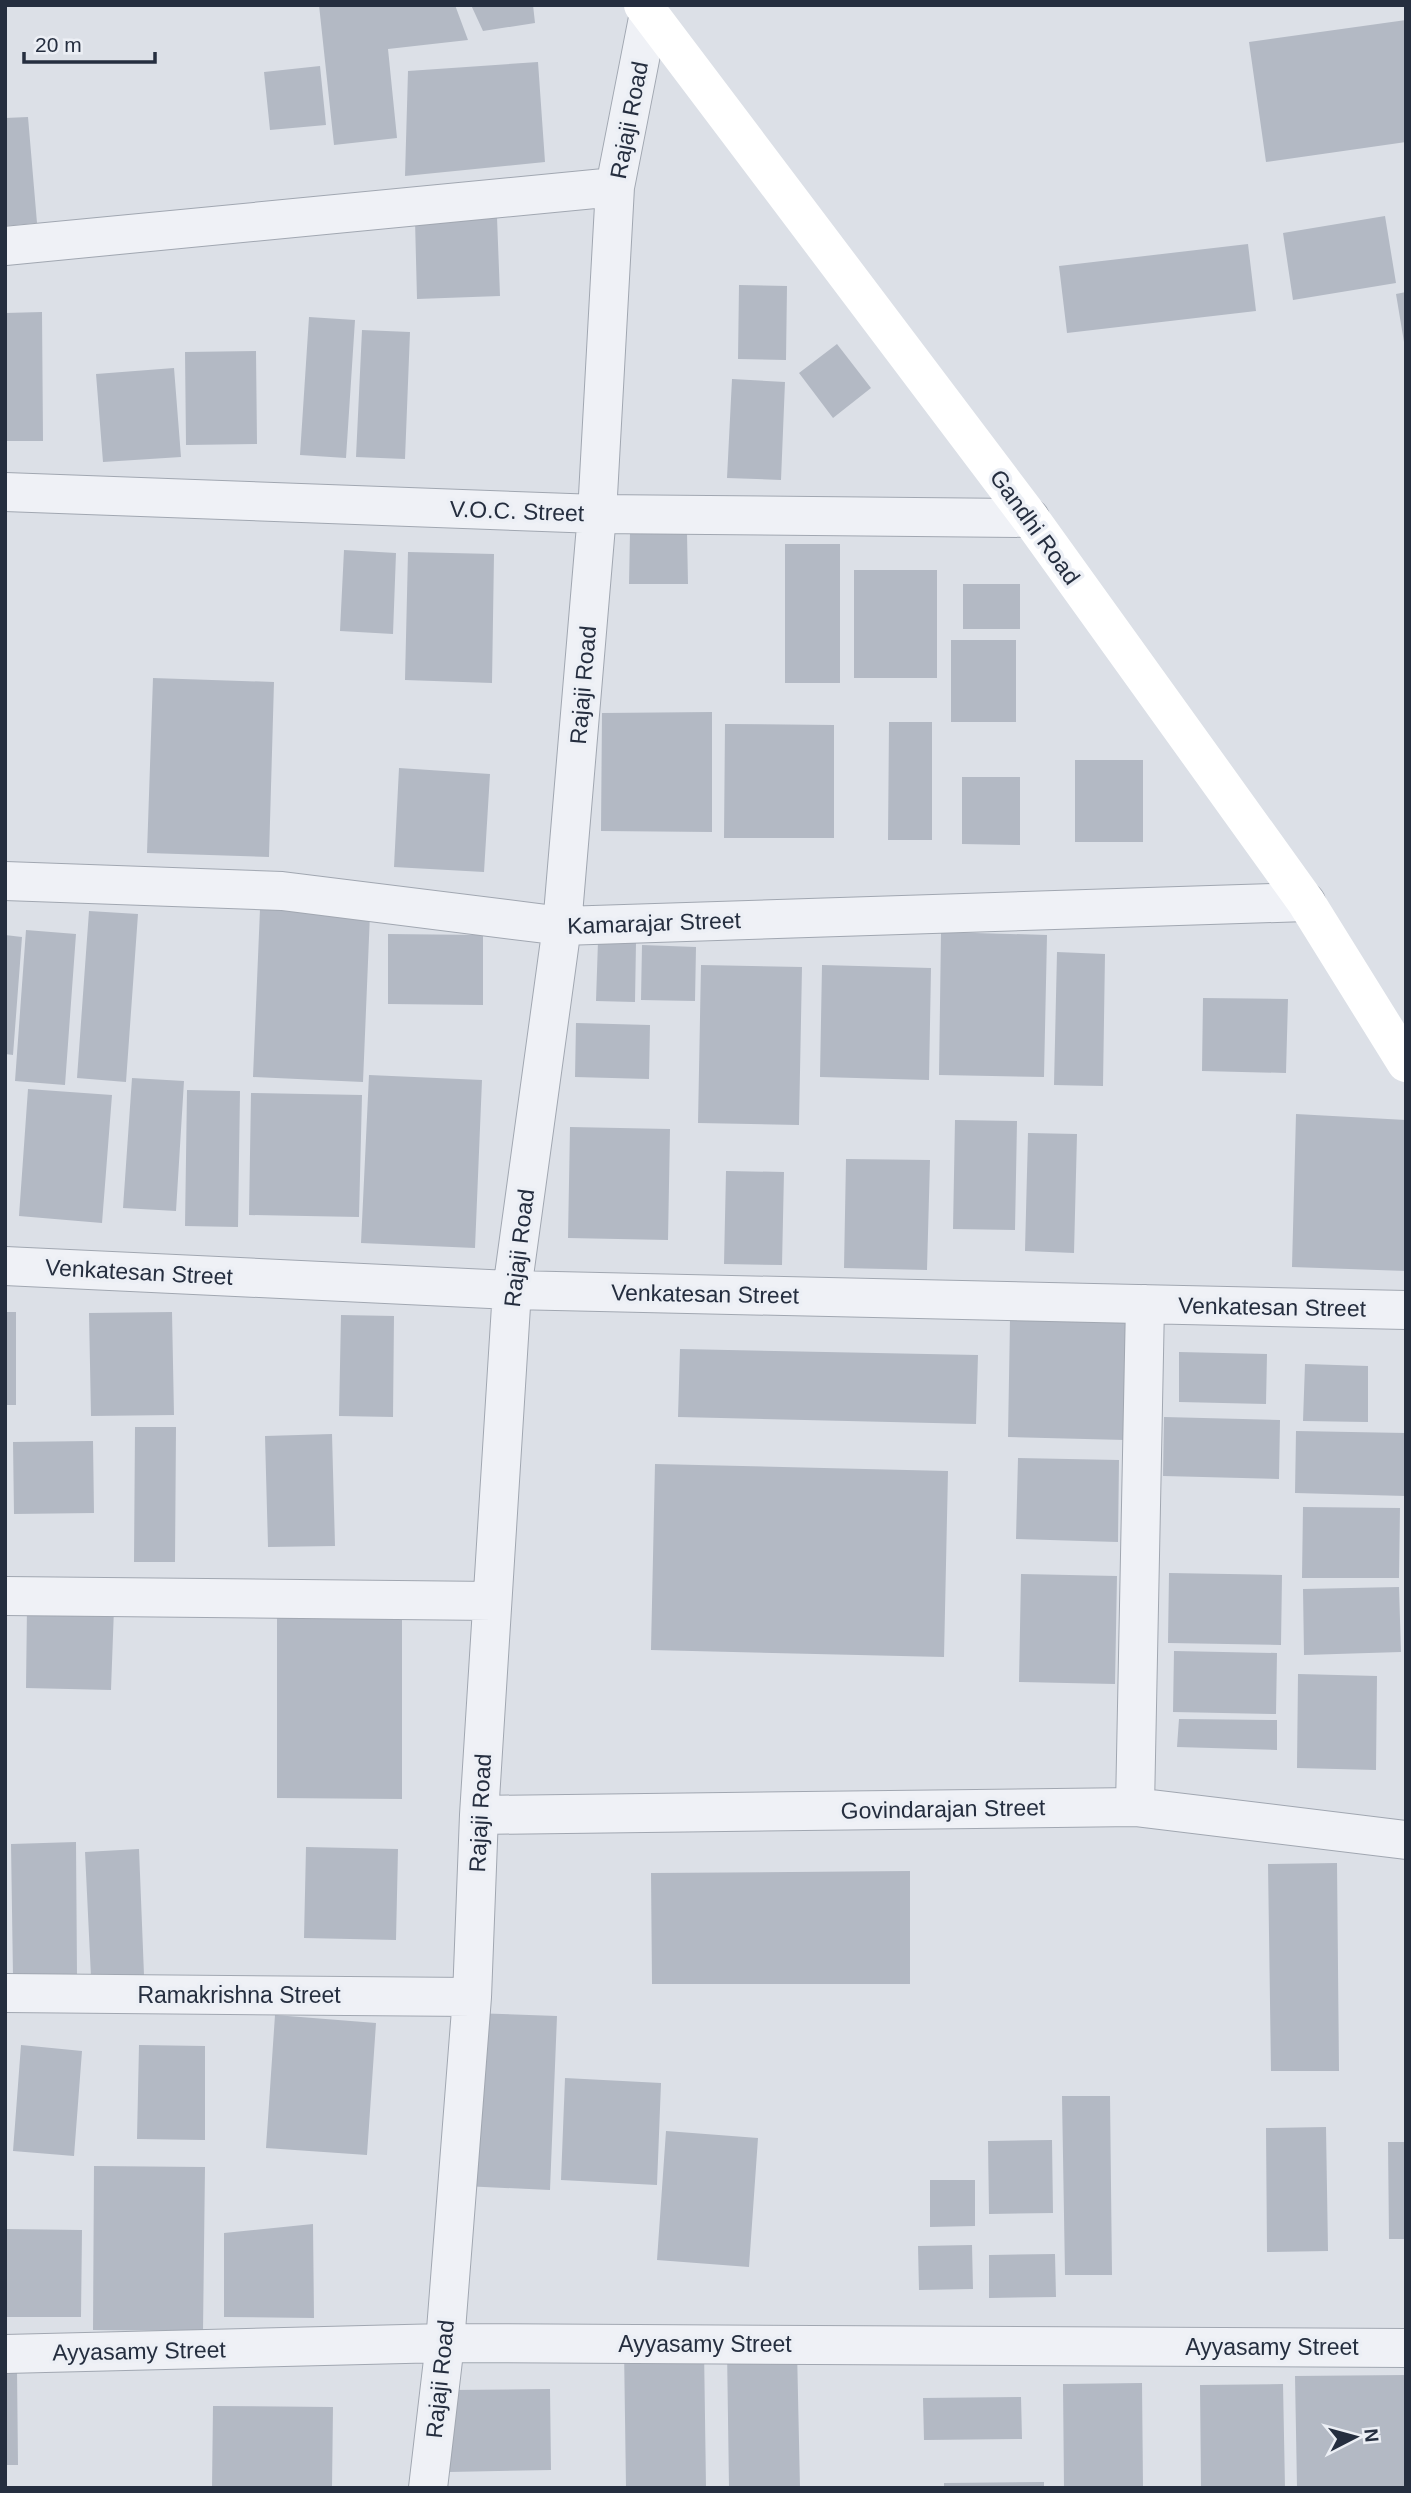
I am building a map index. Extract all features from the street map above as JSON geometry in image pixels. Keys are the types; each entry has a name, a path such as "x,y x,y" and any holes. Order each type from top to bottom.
{"main road":[{"name":"Gandhi Road","path":"646,9 1030,518 1306,902 1406,1063"}],"street":[{"name":"Rajaji Road","path":"428,2488 445,2343 472,1997 479,1815 512,1290 562,926 597,514 615,187 646,9"},
{"path":"5,246 615,187"},
{"name":"V.O.C. Street","path":"5,492 597,514 1030,518"},
{"name":"Kamarajar Street","path":"5,881 282,891 562,926 1306,902"},
{"name":"Venkatesan Street","path":"5,1266 512,1290 1406,1310"},
{"path":"1135,1807 1145,1304"},
{"path":"5,1596 492,1601"},
{"name":"Govindarajan Street","path":"479,1815 1135,1807 1406,1840"},
{"name":"Ramakrishna Street","path":"5,1993 472,1997"},
{"name":"Ayyasamy Street","path":"5,2354 445,2343 1406,2348"}],"building":[{"path":"319,5 455,5 468,40 388,49 397,138 334,145"},
{"path":"471,5 533,5 535,23 483,31"},
{"path":"1406,20 1406,142 1266,162 1249,42"},
{"path":"538,62 545,162 405,176 408,71"},
{"path":"320,66 326,125 270,130 264,72"},
{"path":"28,117 37,223 5,226 5,118"},
{"path":"1385,216 1396,283 1293,300 1283,233"},
{"path":"497,217 500,296 417,299 415,220"},
{"path":"1248,244 1256,311 1067,333 1059,266"},
{"path":"739,285 787,286 786,360 738,359"},
{"path":"1406,292 1406,342 1404,342 1396,294"},
{"path":"42,312 43,441 5,441 5,313"},
{"path":"309,317 355,320 346,458 300,455"},
{"path":"362,330 410,332 405,459 356,457"},
{"path":"837,344 871,388 833,418 799,373"},
{"path":"256,351 257,444 186,445 185,352"},
{"path":"174,368 181,457 103,462 96,374"},
{"path":"732,379 785,382 781,480 727,478"},
{"path":"630,532 687,533 688,584 629,584"},
{"path":"785,544 840,544 840,683 785,683"},
{"path":"344,550 396,553 393,634 340,631"},
{"path":"408,552 494,554 492,683 405,680"},
{"path":"854,570 937,570 937,678 854,678"},
{"path":"963,584 1020,584 1020,629 963,629"},
{"path":"951,640 1016,640 1016,722 951,722"},
{"path":"153,678 274,682 269,857 147,853"},
{"path":"712,712 712,832 601,831 602,713"},
{"path":"889,722 932,722 932,840 888,840"},
{"path":"725,724 834,725 834,838 724,838"},
{"path":"1075,760 1143,760 1143,842 1075,842"},
{"path":"399,768 490,774 484,872 394,867"},
{"path":"962,777 1020,777 1020,845 962,844"},
{"path":"260,909 370,914 363,1082 253,1077"},
{"path":"89,911 138,914 126,1082 77,1078"},
{"path":"26,930 76,934 65,1085 15,1081"},
{"path":"941,932 1047,935 1044,1077 939,1075"},
{"path":"388,934 483,935 483,1005 388,1004"},
{"path":"5,935 22,937 13,1055 5,1054"},
{"path":"598,941 636,942 635,1002 596,1001"},
{"path":"642,945 696,947 695,1001 641,1000"},
{"path":"1057,952 1105,954 1103,1086 1054,1085"},
{"path":"701,965 802,967 799,1125 698,1123"},
{"path":"822,965 931,968 929,1080 820,1077"},
{"path":"1203,998 1288,999 1286,1073 1202,1071"},
{"path":"576,1023 650,1025 649,1079 575,1077"},
{"path":"369,1075 482,1080 475,1248 361,1243"},
{"path":"132,1078 184,1081 176,1211 123,1208"},
{"path":"28,1089 112,1095 102,1223 19,1216"},
{"path":"187,1090 240,1091 238,1227 185,1226"},
{"path":"251,1093 362,1095 359,1217 249,1215"},
{"path":"1296,1114 1406,1120 1406,1271 1292,1267"},
{"path":"955,1120 1017,1121 1015,1230 953,1229"},
{"path":"570,1127 670,1129 668,1240 568,1238"},
{"path":"1028,1133 1077,1134 1074,1253 1025,1251"},
{"path":"846,1159 930,1160 927,1270 844,1268"},
{"path":"726,1171 784,1172 782,1265 724,1264"},
{"path":"5,1312 16,1312 16,1405 5,1405"},
{"path":"172,1312 174,1415 91,1416 89,1313"},
{"path":"341,1315 394,1316 393,1417 339,1416"},
{"path":"1010,1319 1128,1321 1125,1440 1008,1437"},
{"path":"680,1349 978,1355 976,1424 678,1417"},
{"path":"1179,1352 1267,1354 1266,1404 1179,1402"},
{"path":"1305,1364 1368,1366 1368,1422 1303,1421"},
{"path":"1164,1417 1280,1420 1279,1479 1163,1476"},
{"path":"135,1427 176,1427 175,1562 134,1562"},
{"path":"1296,1431 1406,1433 1406,1496 1295,1493"},
{"path":"332,1434 335,1546 268,1547 265,1436"},
{"path":"93,1441 94,1513 14,1514 13,1442"},
{"path":"1018,1458 1119,1460 1118,1542 1016,1539"},
{"path":"655,1464 948,1471 944,1657 651,1650"},
{"path":"1303,1507 1400,1508 1399,1578 1302,1578"},
{"path":"1169,1573 1282,1575 1281,1645 1168,1643"},
{"path":"1021,1574 1117,1576 1115,1684 1019,1682"},
{"path":"1399,1587 1401,1652 1304,1655 1303,1589"},
{"path":"27,1606 114,1608 111,1690 26,1688"},
{"path":"277,1611 402,1612 402,1799 277,1798"},
{"path":"1174,1651 1277,1653 1276,1714 1173,1712"},
{"path":"1298,1674 1377,1676 1376,1770 1297,1768"},
{"path":"1179,1719 1277,1720 1277,1750 1177,1747"},
{"path":"76,1842 77,1976 13,1977 11,1844"},
{"path":"306,1847 398,1849 396,1940 304,1938"},
{"path":"139,1849 144,1975 91,1977 85,1852"},
{"path":"1337,1863 1339,2071 1271,2071 1268,1864"},
{"path":"910,1871 910,1984 652,1984 651,1873"},
{"path":"471,2013 557,2016 550,2190 463,2186"},
{"path":"275,2015 376,2023 367,2155 266,2148"},
{"path":"21,2045 82,2051 74,2156 13,2151"},
{"path":"139,2045 205,2046 205,2140 137,2139"},
{"path":"565,2078 661,2083 657,2185 561,2180"},
{"path":"1062,2096 1110,2096 1112,2275 1065,2275"},
{"path":"1326,2127 1328,2251 1267,2252 1266,2128"},
{"path":"666,2131 758,2138 749,2267 657,2260"},
{"path":"1052,2140 1053,2213 989,2214 988,2141"},
{"path":"1388,2142 1406,2142 1406,2239 1389,2239"},
{"path":"94,2166 205,2167 203,2331 93,2330"},
{"path":"930,2180 975,2180 975,2226 930,2227"},
{"path":"313,2224 314,2318 224,2317 224,2233"},
{"path":"5,2229 82,2230 81,2317 5,2317"},
{"path":"972,2245 973,2289 919,2290 918,2246"},
{"path":"1055,2254 1056,2297 989,2298 989,2255"},
{"path":"624,2348 704,2348 706,2488 626,2488"},
{"path":"727,2349 797,2349 800,2488 729,2488"},
{"path":"5,2370 17,2370 18,2465 5,2465"},
{"path":"1406,2375 1406,2488 1297,2488 1295,2376"},
{"path":"1142,2383 1143,2488 1064,2488 1063,2384"},
{"path":"1283,2384 1285,2488 1201,2488 1200,2385"},
{"path":"550,2389 551,2470 449,2472 449,2390"},
{"path":"1021,2397 1022,2439 924,2440 923,2398"},
{"path":"213,2406 333,2407 332,2488 212,2488"},
{"path":"1044,2482 1044,2488 944,2488 944,2483"}]}
